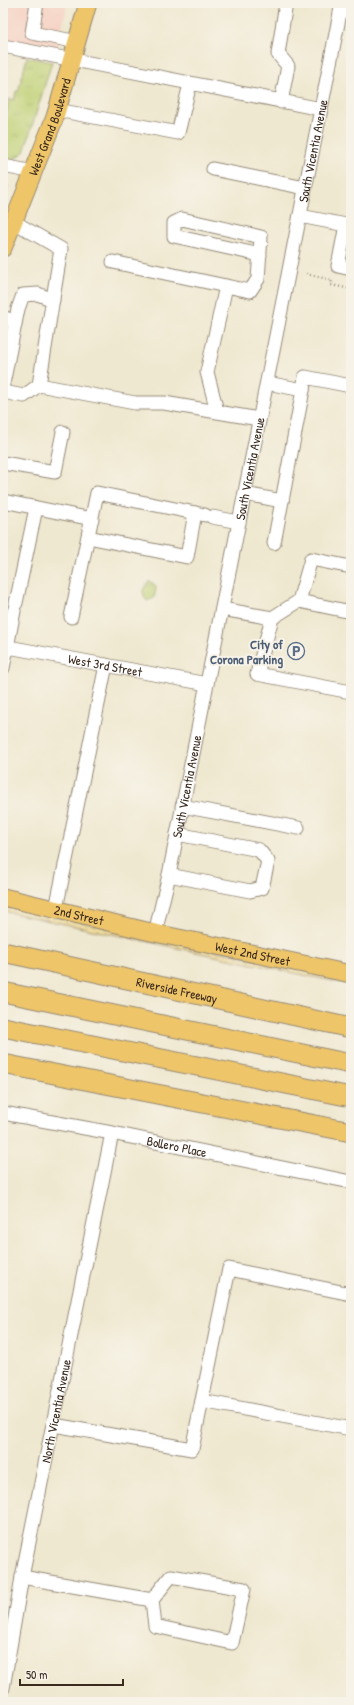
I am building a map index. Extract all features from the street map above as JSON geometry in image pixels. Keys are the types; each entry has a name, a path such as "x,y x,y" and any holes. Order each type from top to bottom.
{"highway":[{"name":"Riverside Freeway","path":"3,952 351,1028"},
{"path":"3,992 351,1064"},
{"path":"3,1027 351,1097"},
{"path":"3,1065 351,1132"}],"main road":[{"name":"West Grand Boulevard","path":"3,248 57,110 78,42 88,3"},
{"name":"2nd Street","path":"3,897 155,933"},
{"name":"West 2nd Street","path":"155,933 351,974"}],"street":[{"path":"37,3 32,32 78,42"},
{"path":"282,102 288,66 278,54 286,3"},
{"name":"South Vicentia Avenue","path":"155,933 169,875 342,3"},
{"path":"3,46 321,110"},
{"path":"57,110 178,133 190,84"},
{"path":"3,166 34,172"},
{"path":"213,169 305,188"},
{"path":"300,216 348,226 338,266 351,269"},
{"path":"113,262 250,291 258,279 260,255 261,237 182,219 174,223 174,236 260,255"},
{"path":"3,392 24,396 39,385 61,248 14,222"},
{"path":"217,411 207,372 226,286"},
{"path":"3,384 23,295 38,294 53,300"},
{"path":"3,317 16,322"},
{"path":"274,543 305,377 351,386"},
{"path":"267,383 303,390"},
{"path":"39,385 135,403 164,403 259,419"},
{"path":"3,463 55,472 64,432"},
{"path":"71,617 97,493 238,522"},
{"path":"244,494 282,501"},
{"path":"3,501 92,519"},
{"path":"3,668 5,646 15,607 36,508"},
{"path":"88,537 187,557 204,515"},
{"path":"351,567 311,559 299,601 272,618 257,674 351,692"},
{"path":"299,601 351,612"},
{"path":"222,608 272,618"},
{"name":"West 3rd Street","path":"5,646 207,684"},
{"path":"56,909 106,665"},
{"path":"182,806 298,828"},
{"path":"169,875 250,891 262,888 268,861 259,850 177,834"},
{"name":"Bollero Place","path":"3,1113 112,1133 351,1182"},
{"name":"North Vicentia Avenue","path":"3,1688 22,1576 54,1425 96,1207 112,1133"},
{"path":"54,1425 192,1449 229,1269 351,1294"},
{"path":"202,1401 351,1429"},
{"path":"22,1576 152,1600"},
{"path":"171,1576 244,1590 232,1643 155,1626 152,1600 171,1576"}],"path":[{"path":"306,274 332,280 331,285 351,289"}],"shaded area":[{"path":"3,3 68,3 56,50 3,40"}],"green space":[{"path":"27,57 52,62 24,152 15,159 3,158 3,133 9,99 14,100 16,91 18,92"},
{"path":"3,178 8,187 3,202"},
{"path":"149,581 154,584 156,588 154,598 147,601 144,597 143,590"}],"sand":[{"path":"3,905 351,980 351,985 3,911"}],"place":[{"name":"City of Corona Parking","path":"296,651"}]}
